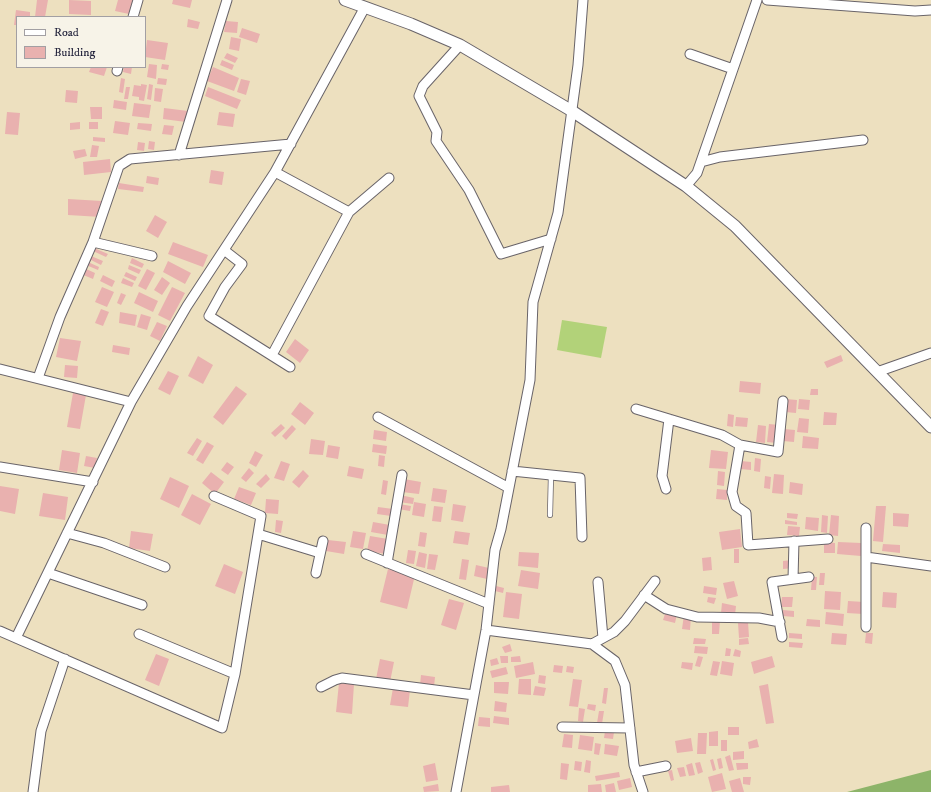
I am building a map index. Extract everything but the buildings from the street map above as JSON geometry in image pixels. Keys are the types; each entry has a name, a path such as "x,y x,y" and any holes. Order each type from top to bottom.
{"street":[{"path":"133,16 138,0"},
{"path":"179,155 227,0"},
{"path":"345,0 411,24 460,45 572,111 686,186 736,226 931,427"},
{"path":"456,792 486,630 495,550 501,529 530,380 533,302 558,213 578,65 583,0"},
{"path":"686,186 697,173 757,0"},
{"path":"767,0 863,3 915,11 931,10"},
{"path":"16,638 132,402 187,306 275,172 365,7"},
{"path":"460,45 423,86 419,96 436,132 436,142 469,190 501,254 551,239"},
{"path":"690,54 733,69"},
{"path":"701,162 720,156 863,140"},
{"path":"38,378 60,318 93,242 119,166 130,159 291,144"},
{"path":"275,172 349,212"},
{"path":"272,355 349,212 389,178"},
{"path":"93,242 152,256"},
{"path":"224,250 242,264 225,287 209,316 290,367"},
{"path":"877,372 931,353"},
{"path":"0,369 132,402"},
{"path":"636,409 722,436 740,445 778,452 782,401"},
{"path":"378,417 509,488"},
{"path":"666,489 662,476 669,419"},
{"path":"740,445 732,492 736,506 746,513 748,544 828,539"},
{"path":"0,467 93,482"},
{"path":"512,470 580,478 582,537"},
{"path":"388,563 402,475"},
{"path":"0,631 222,728 235,674 261,516 214,496"},
{"path":"866,528 866,628"},
{"path":"67,533 104,543 165,567"},
{"path":"258,534 320,553"},
{"path":"316,573 322,541"},
{"path":"793,579 794,541"},
{"path":"366,554 489,604"},
{"path":"866,557 931,566"},
{"path":"48,573 142,605"},
{"path":"782,636 772,582 809,577"},
{"path":"592,644 614,632 625,621 655,581"},
{"path":"598,582 603,638"},
{"path":"644,595 666,609 697,617 759,618 780,622"},
{"path":"486,630 592,644 615,662 625,685 634,765 643,792"},
{"path":"139,634 235,674"},
{"path":"33,792 41,731 65,659"},
{"path":"322,686 342,678 474,695"},
{"path":"562,727 630,728"},
{"path":"636,772 666,766"}],"lane":[{"path":"550,475 550,515"}],"green space":[{"path":"562,320 607,327 601,358 557,350"},
{"path":"931,770 931,792 847,792"}]}
